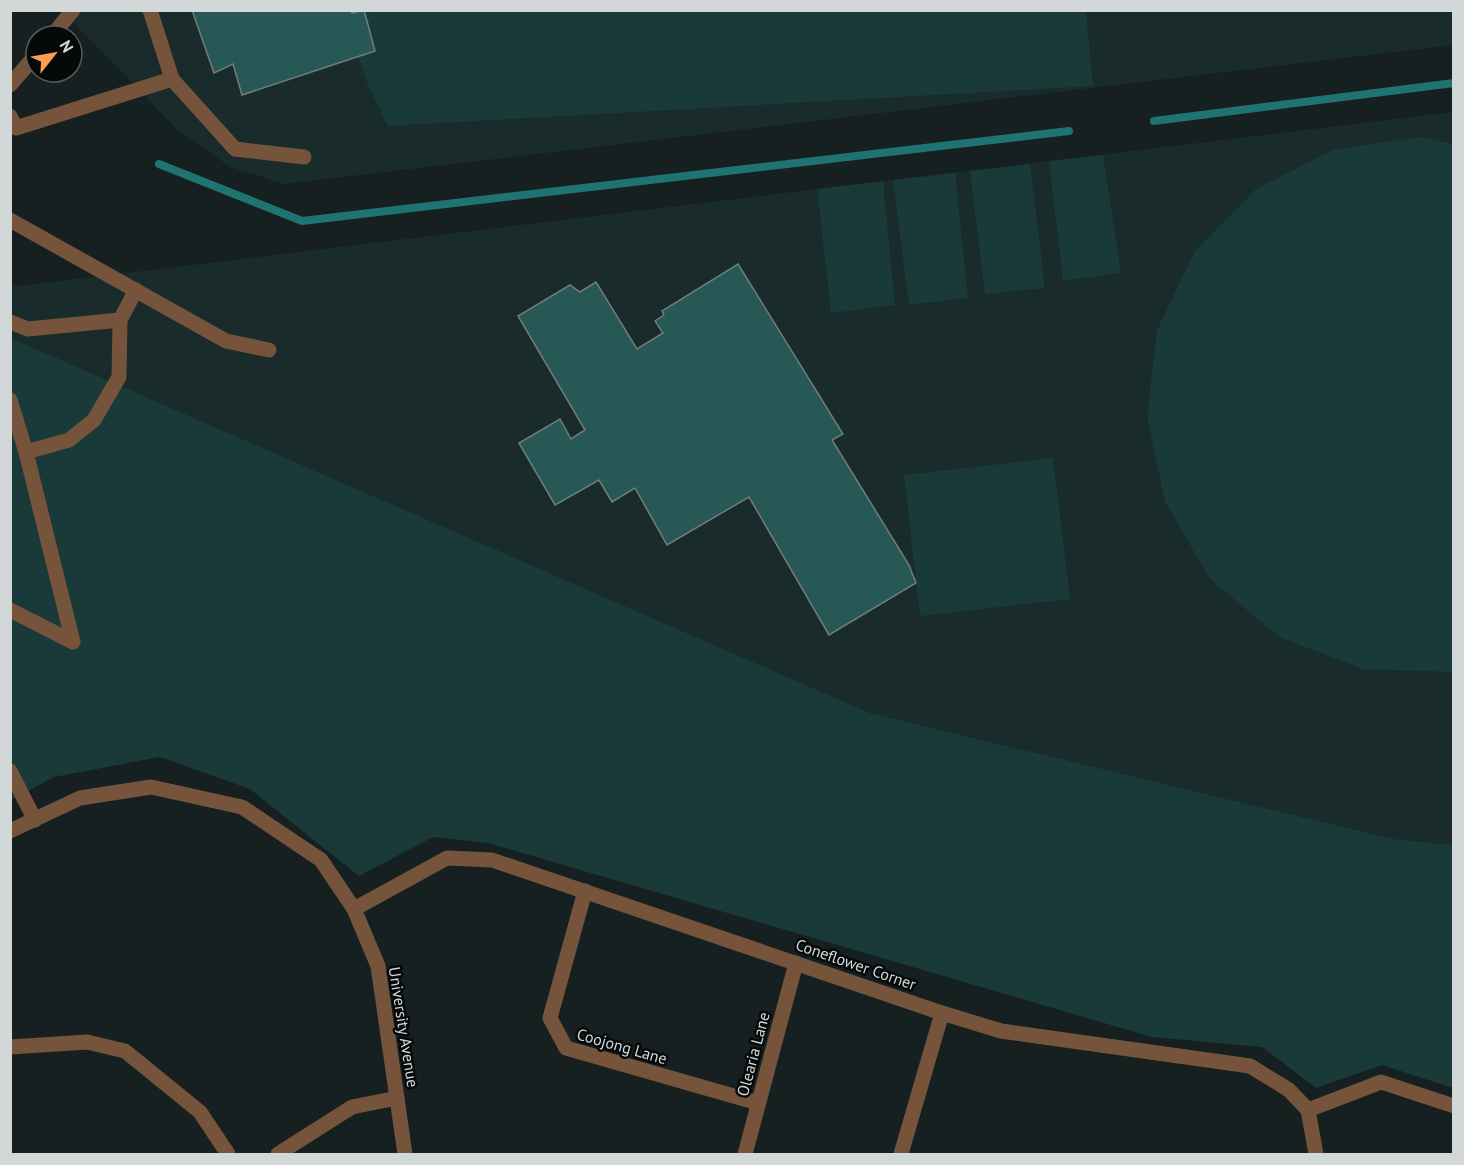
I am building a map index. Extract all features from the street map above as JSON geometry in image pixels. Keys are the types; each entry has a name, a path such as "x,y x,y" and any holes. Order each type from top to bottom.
{"street":[{"path":"62,24 73,10"},
{"path":"150,10 172,80 235,149 304,157"},
{"path":"10,85 24,69"},
{"path":"10,116 16,128 172,80"},
{"path":"10,220 226,341 269,350"},
{"path":"26,452 69,440 94,420 119,377 120,320 136,290"},
{"path":"10,322 28,329 120,320"},
{"path":"10,400 26,452 73,642 10,610"},
{"path":"10,771 34,820"},
{"name":"University Avenue","path":"10,831 80,798 151,787 242,807 321,860 354,909 378,966 405,1155"},
{"name":"Coneflower Corner","path":"354,909 447,858 492,860 1001,1031 1250,1066 1288,1090 1308,1110"},
{"name":"Coojong Lane","path":"585,891 550,1018 566,1048 758,1103"},
{"name":"Olearia Lane","path":"745,1155 796,963"},
{"path":"901,1155 942,1012"},
{"path":"10,1047 87,1042 124,1051 200,1112 228,1155"},
{"path":"1316,1155 1308,1110 1381,1082 1454,1106"},
{"path":"278,1155 352,1107 397,1098"}],"shaded area":[{"path":"1453,10 1454,45 284,184 230,167 179,131 84,34 84,24 75,24 62,11"},
{"path":"343,11 1086,11 1093,86 388,126 368,85"},
{"path":"1453,112 1453,845 1394,839 870,713 11,338 10,287"},
{"path":"1419,137 1453,144 1452,672 1363,669 1279,637 1210,579 1165,502 1147,416 1157,330 1195,251 1256,189 1333,150"},
{"path":"1103,155 1121,273 1063,281 1049,161"},
{"path":"1030,164 1045,288 985,294 970,171"},
{"path":"955,173 968,298 909,305 893,180"},
{"path":"883,181 895,305 831,313 817,189"},
{"path":"11,338 870,713 1394,839 1453,845 1453,1088 1382,1065 1316,1088 1262,1047 1152,1037 488,843 433,837 359,876 250,789 160,757 54,777 11,800"},
{"path":"1053,458 1070,599 920,616 904,475"}],"building":[{"path":"192,10 351,10 352,13 364,10 375,51 242,95 233,64 214,73"},
{"path":"738,264 843,434 832,440 909,565 916,583 829,635 749,497 667,545 635,488 612,502 599,480 555,505 519,443 560,419 571,439 585,430 518,316 570,285 580,292 596,282 637,349 663,333 655,321 664,315 662,311"}],"waterway":[{"path":"1154,121 1454,83"},
{"path":"159,164 302,221 1069,131"}]}
